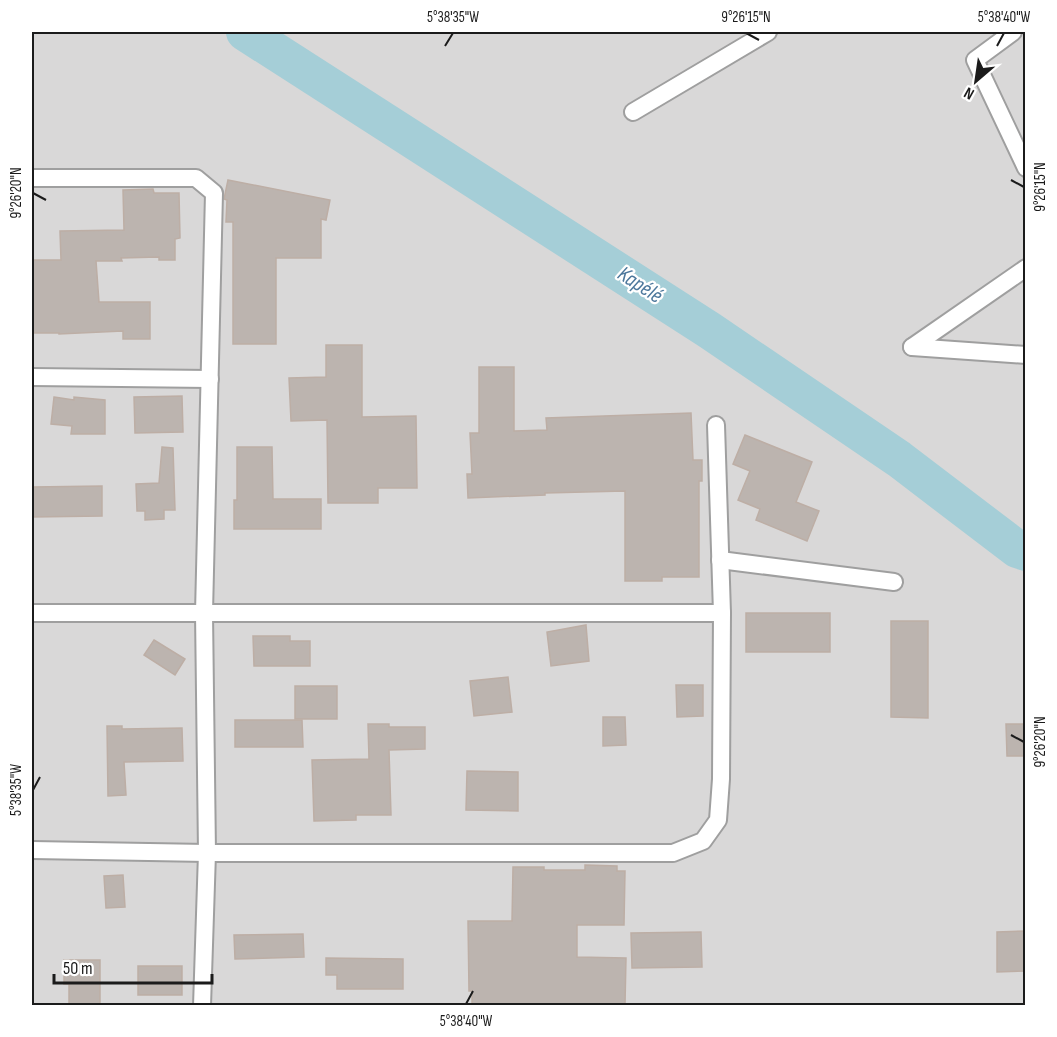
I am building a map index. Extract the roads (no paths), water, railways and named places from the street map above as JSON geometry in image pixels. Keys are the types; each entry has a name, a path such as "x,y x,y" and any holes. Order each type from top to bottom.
{"street":[{"path":"633,112 768,32"},
{"path":"1013,32 975,60 1026,168"},
{"path":"32,178 196,178 214,192 204,613 207,853 202,1005"},
{"path":"1026,268 912,347 1026,355"},
{"path":"32,377 210,379"},
{"path":"32,850 207,853 673,853 703,841 718,820 720,789 722,613 716,424"},
{"path":"720,560 894,582"},
{"path":"32,613 722,613"}],"waterway":[{"name":"Kapélé","path":"245,32 709,330 899,459 1017,549 1026,552"}]}
